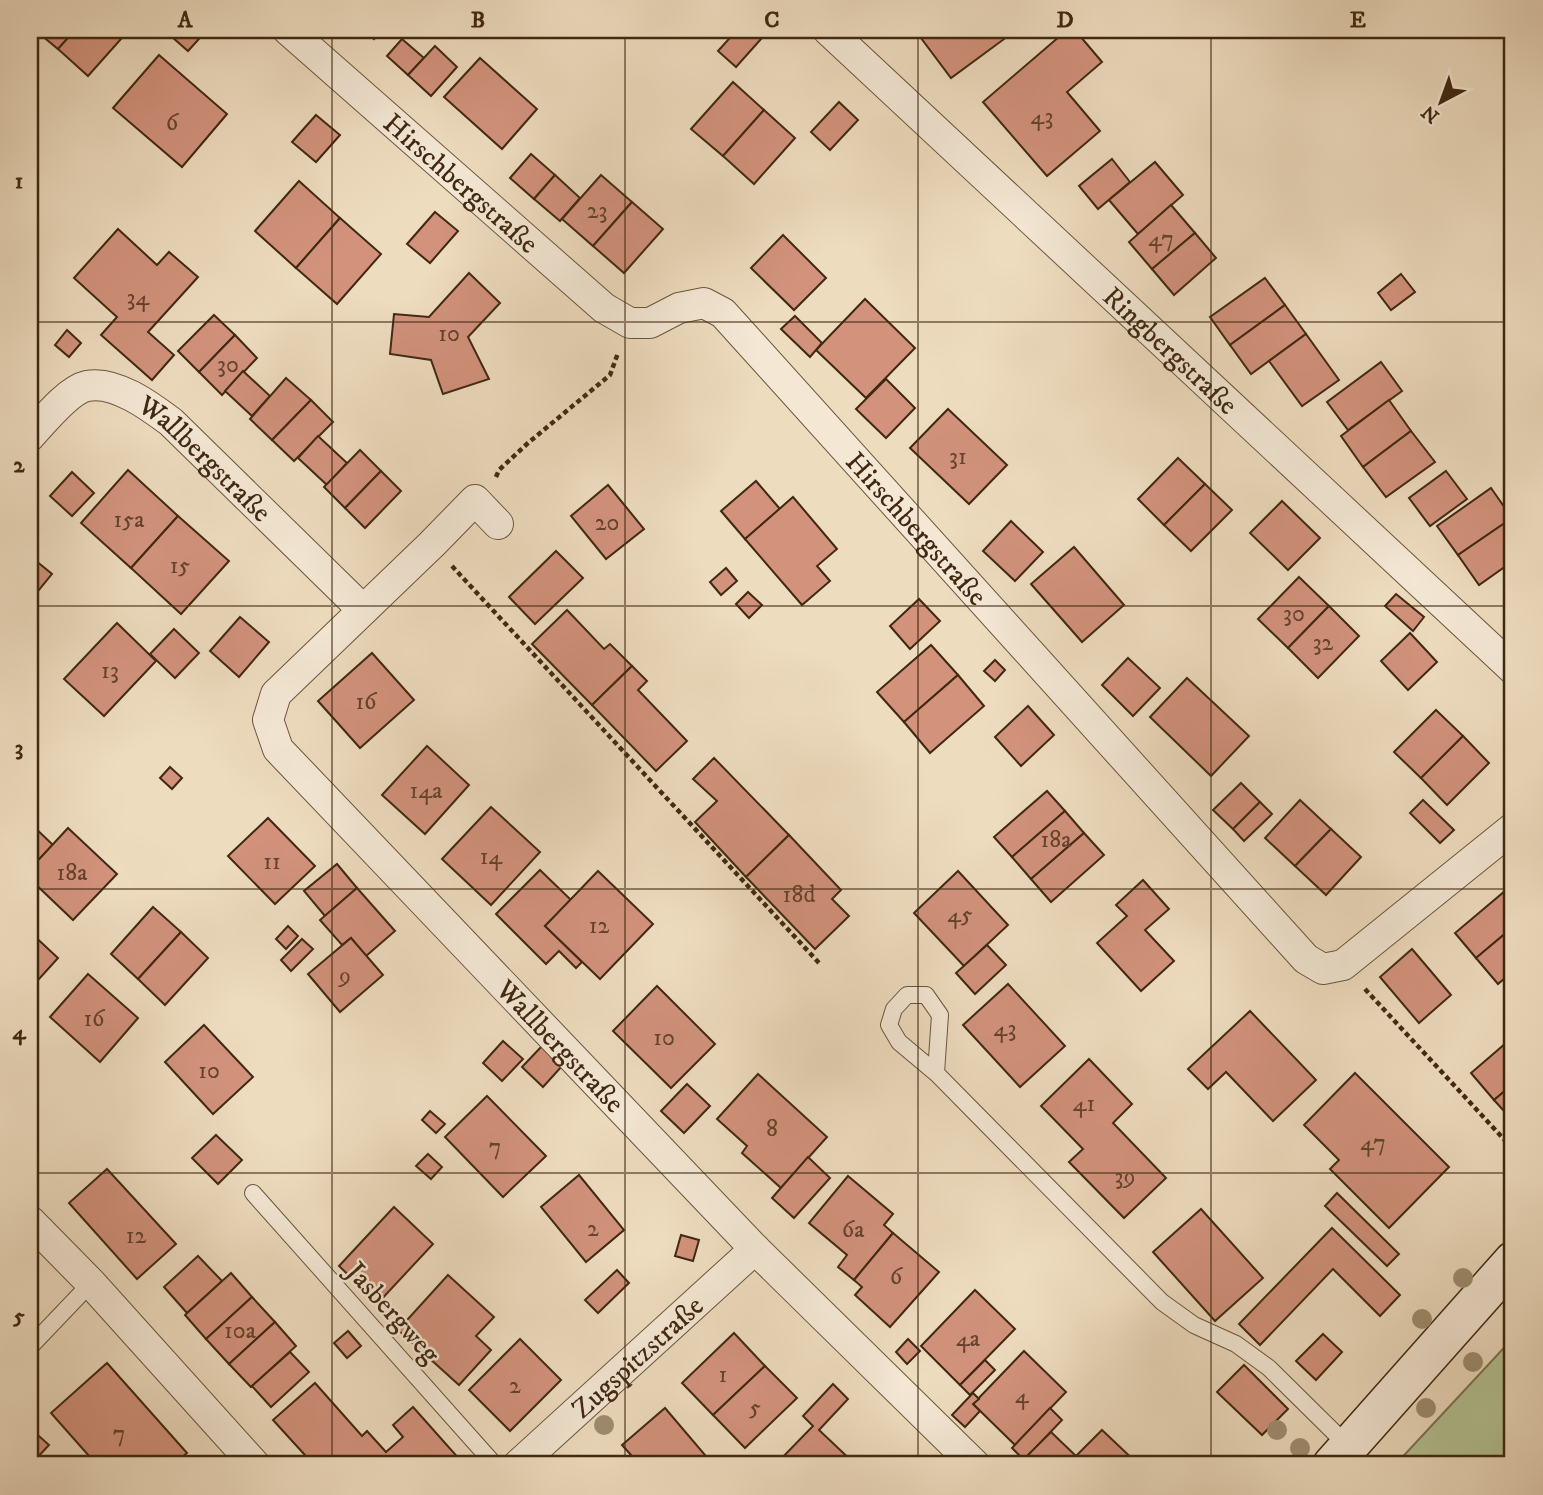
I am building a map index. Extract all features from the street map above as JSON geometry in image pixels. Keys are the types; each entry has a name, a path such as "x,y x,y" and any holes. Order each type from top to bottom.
{"main road":[{"path":"1341,1456 1513,1261"}],"street":[{"name":"Hirschbergstraße","path":"288,30 604,308 630,323 650,323 678,308 705,303 723,313 1306,959 1323,969 1343,965"},
{"name":"Ringbergstraße","path":"828,30 1513,669"},
{"name":"Wallbergstraße","path":"30,436 64,401 79,389 88,386 120,391 148,404 171,422 363,610"},
{"name":"Wallbergstraße","path":"490,516 475,500 276,694 268,720 278,749 755,1249 975,1465"},
{"path":"1343,965 1513,828"},
{"path":"30,1221 91,1283 254,1465"},
{"name":"Zugspitzstraße","path":"518,1465 755,1249"}],"lane":[{"path":"936,1073 940,1015 926,995 907,995 894,1009 889,1025 899,1042 936,1073 1162,1302 1194,1325 1236,1344 1269,1368 1341,1456"},
{"name":"Jasbergweg","path":"253,1193 495,1465"},
{"path":"30,1347 91,1283"}],"path":[{"path":"490,516 499,470 610,374 630,323"},
{"path":"432,544 820,964"},
{"path":"1343,965 1513,1149"}],"green space":[{"path":"1513,1338 1513,1465 1395,1465"}],"building":[{"path":"35,30 75,30 58,49"},
{"path":"75,30 129,30 88,76 58,49"},
{"path":"164,30 207,30 188,51"},
{"path":"363,30 382,30 374,39"},
{"path":"737,30 751,30 761,39 736,67 718,51"},
{"path":"915,30 1014,30 1015,31 951,78"},
{"path":"1067,30 1075,30 1102,62 1067,92 1100,131 1047,176 983,102"},
{"path":"402,39 424,58 408,75 387,56"},
{"path":"435,46 457,67 431,96 408,75"},
{"path":"159,55 227,114 182,167 113,108"},
{"path":"480,58 537,109 502,149 444,97"},
{"path":"733,82 764,110 723,156 691,129"},
{"path":"839,102 858,120 830,150 811,132"},
{"path":"764,110 795,138 754,184 723,156"},
{"path":"316,115 340,135 316,162 292,142"},
{"path":"531,154 555,175 534,199 510,178"},
{"path":"1112,159 1130,182 1098,209 1079,186"},
{"path":"1155,162 1183,195 1138,234 1109,200"},
{"path":"555,175 580,198 560,221 534,199"},
{"path":"601,175 632,202 593,246 562,219"},
{"path":"299,181 340,218 296,268 255,231"},
{"path":"632,202 663,229 624,273 593,246"},
{"path":"1171,205 1195,233 1152,269 1129,242"},
{"path":"435,212 458,231 430,263 407,244"},
{"path":"340,218 381,254 337,304 296,268"},
{"path":"118,229 157,265 169,252 198,277 148,332 174,355 152,380 101,335 117,317 74,278"},
{"path":"1195,233 1216,258 1174,295 1152,269"},
{"path":"783,235 826,278 794,310 751,268"},
{"path":"469,273 500,303 468,337 489,379 443,394 431,360 390,354 394,314 429,317"},
{"path":"1401,274 1415,292 1391,310 1378,293"},
{"path":"1265,278 1285,305 1230,345 1210,317"},
{"path":"865,299 915,348 866,398 816,350"},
{"path":"1285,305 1306,334 1251,374 1230,345"},
{"path":"214,315 235,335 199,372 178,351"},
{"path":"795,316 822,343 810,357 781,329"},
{"path":"67,330 81,343 69,357 55,345"},
{"path":"1306,334 1339,380 1302,406 1269,361"},
{"path":"235,335 257,358 222,395 199,372"},
{"path":"1381,362 1402,391 1348,430 1327,402"},
{"path":"243,371 270,396 252,416 225,391"},
{"path":"286,378 311,400 272,440 250,419"},
{"path":"886,379 915,408 886,438 856,409"},
{"path":"311,400 333,422 294,461 272,440"},
{"path":"1389,400 1411,431 1363,467 1341,436"},
{"path":"948,409 1007,465 969,504 910,448"},
{"path":"1411,431 1435,462 1386,497 1363,467"},
{"path":"318,436 347,463 327,485 298,458"},
{"path":"360,450 381,471 345,508 324,487"},
{"path":"1178,458 1205,484 1164,525 1138,499"},
{"path":"128,470 178,516 131,568 81,523"},
{"path":"381,471 401,491 365,528 345,508"},
{"path":"1446,471 1467,499 1430,526 1409,498"},
{"path":"72,472 94,493 72,516 50,496"},
{"path":"756,481 780,509 745,539 721,511"},
{"path":"1205,484 1232,510 1191,551 1164,525"},
{"path":"608,485 644,529 606,559 571,516"},
{"path":"1491,488 1512,518 1458,555 1437,526"},
{"path":"793,497 837,549 817,566 830,581 802,605 745,539"},
{"path":"1282,501 1320,538 1288,570 1250,533"},
{"path":"178,516 229,561 181,614 131,568"},
{"path":"1512,518 1513,561 1479,585 1458,555"},
{"path":"1011,521 1043,552 1015,581 983,551"},
{"path":"1074,547 1124,605 1082,642 1031,584"},
{"path":"556,551 583,578 535,624 509,597"},
{"path":"30,556 52,574 30,601"},
{"path":"726,568 737,581 721,595 710,582"},
{"path":"1299,577 1329,606 1288,648 1258,619"},
{"path":"748,592 762,605 749,618 736,604"},
{"path":"1396,594 1424,617 1413,631 1385,606"},
{"path":"919,599 940,621 910,649 890,626"},
{"path":"1329,606 1359,636 1318,678 1288,648"},
{"path":"567,610 604,649 610,644 632,666 592,705 532,644"},
{"path":"240,617 269,642 239,677 210,651"},
{"path":"117,623 156,661 104,716 64,679"},
{"path":"174,629 199,653 175,678 150,654"},
{"path":"1410,633 1437,662 1408,690 1381,661"},
{"path":"931,645 958,675 904,722 877,692"},
{"path":"372,653 414,700 360,748 318,701"},
{"path":"1128,658 1160,688 1133,716 1102,685"},
{"path":"995,660 1005,670 995,681 984,671"},
{"path":"632,666 647,681 638,690 687,741 656,771 592,705"},
{"path":"958,675 984,706 930,753 904,722"},
{"path":"1187,678 1249,736 1211,776 1150,717"},
{"path":"1028,706 1054,735 1021,766 995,737"},
{"path":"1436,710 1463,736 1421,778 1394,752"},
{"path":"1463,736 1489,763 1447,805 1421,778"},
{"path":"427,746 469,785 425,834 382,795"},
{"path":"714,758 789,835 746,877 695,822 717,801 693,779"},
{"path":"170,767 182,778 172,789 160,778"},
{"path":"1241,783 1260,802 1233,829 1213,810"},
{"path":"1047,791 1065,811 1012,857 994,837"},
{"path":"1300,800 1331,829 1295,866 1265,838"},
{"path":"1423,800 1454,830 1440,843 1410,813"},
{"path":"1260,802 1272,814 1244,841 1233,829"},
{"path":"491,807 540,852 491,905 442,859"},
{"path":"1065,811 1084,833 1031,879 1012,857"},
{"path":"268,818 315,866 275,904 228,856"},
{"path":"30,823 53,845 34,865 30,862"},
{"path":"68,828 117,874 73,920 30,879 30,869"},
{"path":"1331,829 1361,857 1326,895 1295,866"},
{"path":"1084,833 1104,855 1051,902 1031,879"},
{"path":"789,835 841,890 832,899 849,916 815,949 746,877"},
{"path":"337,864 357,888 325,916 304,891"},
{"path":"540,870 571,900 545,926 582,962 576,968 559,951 546,964 496,914"},
{"path":"598,871 653,924 600,979 545,926"},
{"path":"958,871 1008,925 964,966 914,913"},
{"path":"1143,880 1169,909 1145,930 1174,961 1141,991 1097,943 1127,916 1116,905"},
{"path":"357,888 395,931 366,956 351,938 342,945 320,920"},
{"path":"1505,891 1513,900 1513,927 1476,958 1455,933"},
{"path":"153,907 181,932 138,979 111,954"},
{"path":"288,926 298,936 286,949 276,939"},
{"path":"1513,927 1513,971 1498,984 1476,958"},
{"path":"30,932 58,958 30,989"},
{"path":"181,932 208,958 165,1005 138,979"},
{"path":"351,938 383,975 340,1012 308,974"},
{"path":"302,939 313,949 291,971 281,960"},
{"path":"987,945 1006,965 975,994 956,973"},
{"path":"1412,949 1451,995 1419,1023 1380,977"},
{"path":"88,974 138,1018 100,1062 50,1017"},
{"path":"1008,984 1065,1046 1020,1087 963,1025"},
{"path":"657,986 715,1044 671,1088 613,1031"},
{"path":"1250,1011 1316,1080 1273,1121 1226,1072 1208,1089 1188,1069"},
{"path":"204,1025 253,1077 213,1114 165,1062"},
{"path":"1513,1037 1513,1084 1494,1100 1471,1073"},
{"path":"503,1041 523,1059 502,1081 483,1063"},
{"path":"542,1046 562,1066 543,1087 522,1067"},
{"path":"1089,1059 1132,1104 1113,1123 1166,1178 1124,1218 1069,1162 1083,1149 1041,1106"},
{"path":"1355,1073 1449,1167 1389,1228 1330,1169 1339,1160 1304,1125"},
{"path":"758,1074 827,1137 781,1188 742,1153 747,1146 717,1119"},
{"path":"687,1084 710,1106 684,1133 661,1111"},
{"path":"1513,1084 1513,1121 1494,1100"},
{"path":"487,1096 546,1156 503,1197 445,1137"},
{"path":"430,1111 445,1124 436,1133 422,1120"},
{"path":"216,1135 242,1160 218,1184 192,1158"},
{"path":"428,1154 442,1167 431,1179 416,1166"},
{"path":"808,1157 830,1178 794,1218 772,1198"},
{"path":"107,1169 176,1244 137,1279 69,1203"},
{"path":"579,1175 624,1230 586,1262 541,1207"},
{"path":"848,1176 893,1214 884,1225 893,1233 854,1280 838,1267 847,1255 809,1223"},
{"path":"1337,1193 1399,1254 1387,1266 1325,1206"},
{"path":"394,1207 433,1244 378,1303 339,1266"},
{"path":"1201,1209 1263,1278 1215,1321 1153,1252"},
{"path":"1332,1228 1400,1295 1380,1316 1333,1269 1260,1345 1239,1324"},
{"path":"893,1233 939,1272 890,1327 855,1295 862,1287 854,1280"},
{"path":"681,1235 699,1240 693,1261 675,1256"},
{"path":"198,1256 222,1281 187,1313 164,1287"},
{"path":"617,1270 629,1283 598,1313 585,1300"},
{"path":"231,1273 252,1297 206,1339 185,1315"},
{"path":"448,1275 494,1317 476,1336 491,1350 459,1385 398,1330"},
{"path":"975,1290 1015,1329 960,1385 921,1346"},
{"path":"252,1297 275,1322 229,1364 206,1339"},
{"path":"275,1322 296,1346 251,1387 229,1364"},
{"path":"348,1331 361,1346 347,1358 334,1343"},
{"path":"734,1333 765,1366 713,1415 682,1383"},
{"path":"1323,1334 1342,1352 1316,1380 1296,1361"},
{"path":"520,1339 561,1380 510,1431 469,1390"},
{"path":"908,1339 920,1351 907,1364 896,1352"},
{"path":"1024,1351 1066,1392 1015,1445 973,1404"},
{"path":"290,1352 309,1372 271,1407 252,1386"},
{"path":"985,1360 995,1370 970,1395 960,1385"},
{"path":"107,1363 187,1453 173,1465 97,1465 51,1413"},
{"path":"1244,1365 1288,1409 1262,1435 1217,1392"},
{"path":"765,1366 797,1398 745,1448 713,1415"},
{"path":"315,1383 362,1436 367,1431 386,1452 403,1437 393,1425 413,1407 462,1462 458,1465 314,1465 273,1420"},
{"path":"833,1384 848,1399 819,1430 856,1465 775,1465 813,1426 803,1416"},
{"path":"973,1393 979,1399 973,1404 980,1411 965,1427 952,1415"},
{"path":"665,1408 711,1462 707,1465 640,1465 622,1445"},
{"path":"1050,1408 1062,1420 1024,1460 1012,1448"},
{"path":"30,1428 49,1445 34,1461 38,1465 30,1465"},
{"path":"1102,1430 1139,1465 1067,1465"},
{"path":"1051,1432 1076,1456 1067,1465 1026,1465 1022,1461"}]}
